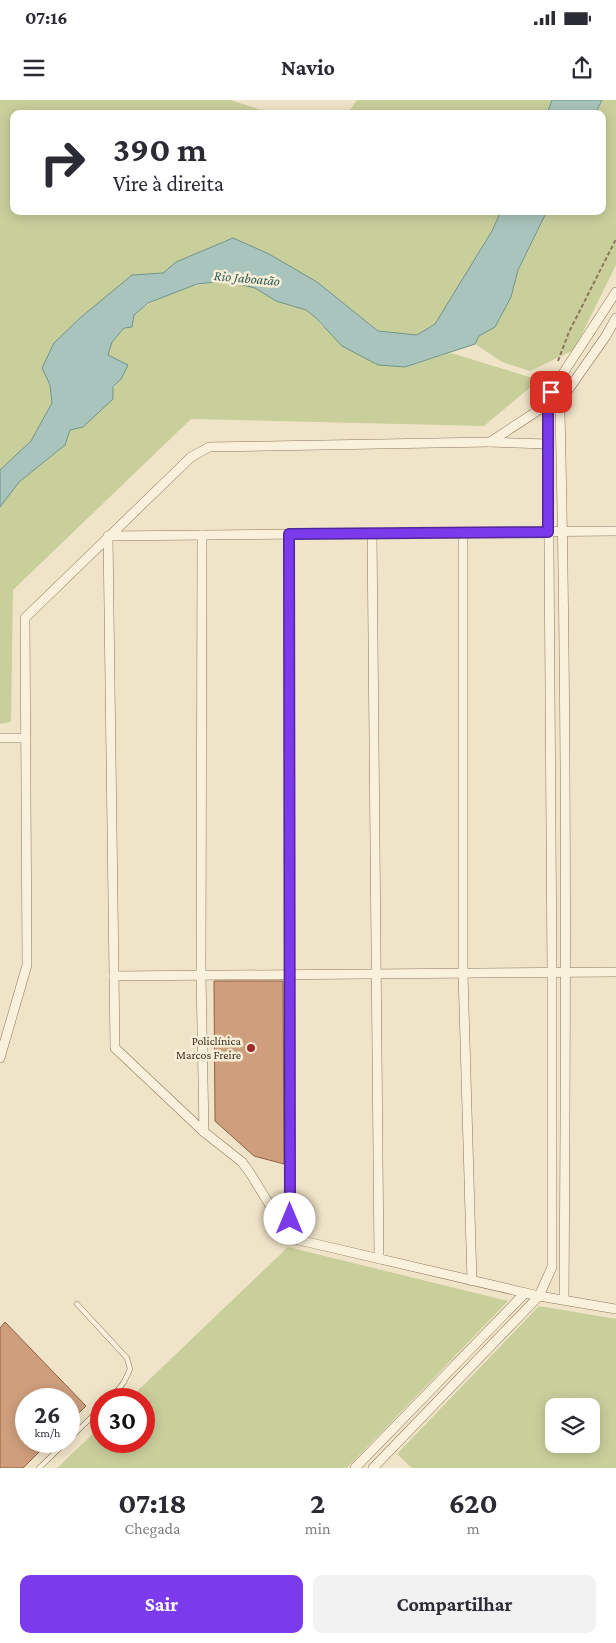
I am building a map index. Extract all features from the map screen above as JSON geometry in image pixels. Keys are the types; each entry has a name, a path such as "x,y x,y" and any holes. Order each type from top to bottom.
{"street":[{"path":"373,1468 539,1296 552,1267 548,404 551,392 616,292"},
{"path":"564,1299 566,973 563,532 560,412 562,400 616,318"},
{"path":"490,442 548,404"},
{"path":"0,1058 27,965 25,618 190,457 209,447 490,442 548,444"},
{"path":"108,536 616,531"},
{"path":"463,532 463,973 472,1281"},
{"path":"372,533 379,1259"},
{"path":"289,534 290,1238"},
{"path":"202,535 201,976 204,1132"},
{"path":"108,536 115,1048 204,1132 242,1162 290,1238 525,1293 616,1308"},
{"path":"0,738 26,738"},
{"path":"114,976 616,972"},
{"path":"355,1468 525,1293"}],"lane":[{"path":"77,1304 127,1358 130,1369 119,1388"},
{"path":"80,1428 90,1419"},
{"path":"39,1468 55,1453"}],"path":[{"path":"557,365 569,332 616,239"}],"green space":[{"path":"0,100 231,100 260,110 10,110 10,215 499,215 492,231 435,324 417,335 379,331 316,282 269,254 233,238 176,262 163,273 132,275 43,368 50,385 52,403 31,441 0,470"},
{"path":"357,100 552,100 549,110 350,110"},
{"path":"602,100 616,100 616,265 574,350 530,371 502,362 475,344 479,336 511,297 518,270 545,215 606,215 606,110 597,110"},
{"path":"225,281 255,288 276,301 306,310 322,326 405,367 451,353 539,380 484,426 191,419 13,590 11,722 0,724 0,507 19,482 65,445 70,430 83,426 121,379 108,355 112,342 124,328 132,327 134,315 165,295 200,284"},
{"path":"288,1247 508,1301 347,1468 57,1468 73,1453 80,1453 80,1446 90,1436 90,1453 155,1453 155,1388 141,1388"},
{"path":"539,1306 616,1319 616,1468 412,1468 397,1454"}],"water":[{"path":"552,100 602,100 597,110 548,110"},
{"name":"Rio Jaboatão","path":"499,215 545,215 518,270 511,297 495,327 479,336 475,344 405,367 378,365 342,346 306,310 276,301 255,288 225,281 197,284 148,303 134,315 132,327 124,328 112,342 108,355 128,365 121,379 113,387 113,399 83,427 70,430 65,445 19,482 0,507 0,470 31,441 52,403 50,385 42,368 54,343 80,318 132,275 163,273 176,262 233,238 269,254 317,282 378,331 417,335 435,324 492,231"}],"building":[{"name":"Policlínica Marcos Freire","path":"214,981 283,981 284,1164 254,1156 215,1121"},
{"path":"5,1322 69,1388 15,1388 15,1453 38,1453 23,1468 0,1468 0,1328"},
{"path":"80,1400 86,1406 80,1412"}],"place":[{"name":"Policlínica Marcos Freire","path":"251,1048"}],"route":[{"path":"290,1219 289,534 548,532 548,404 551,392"}]}
